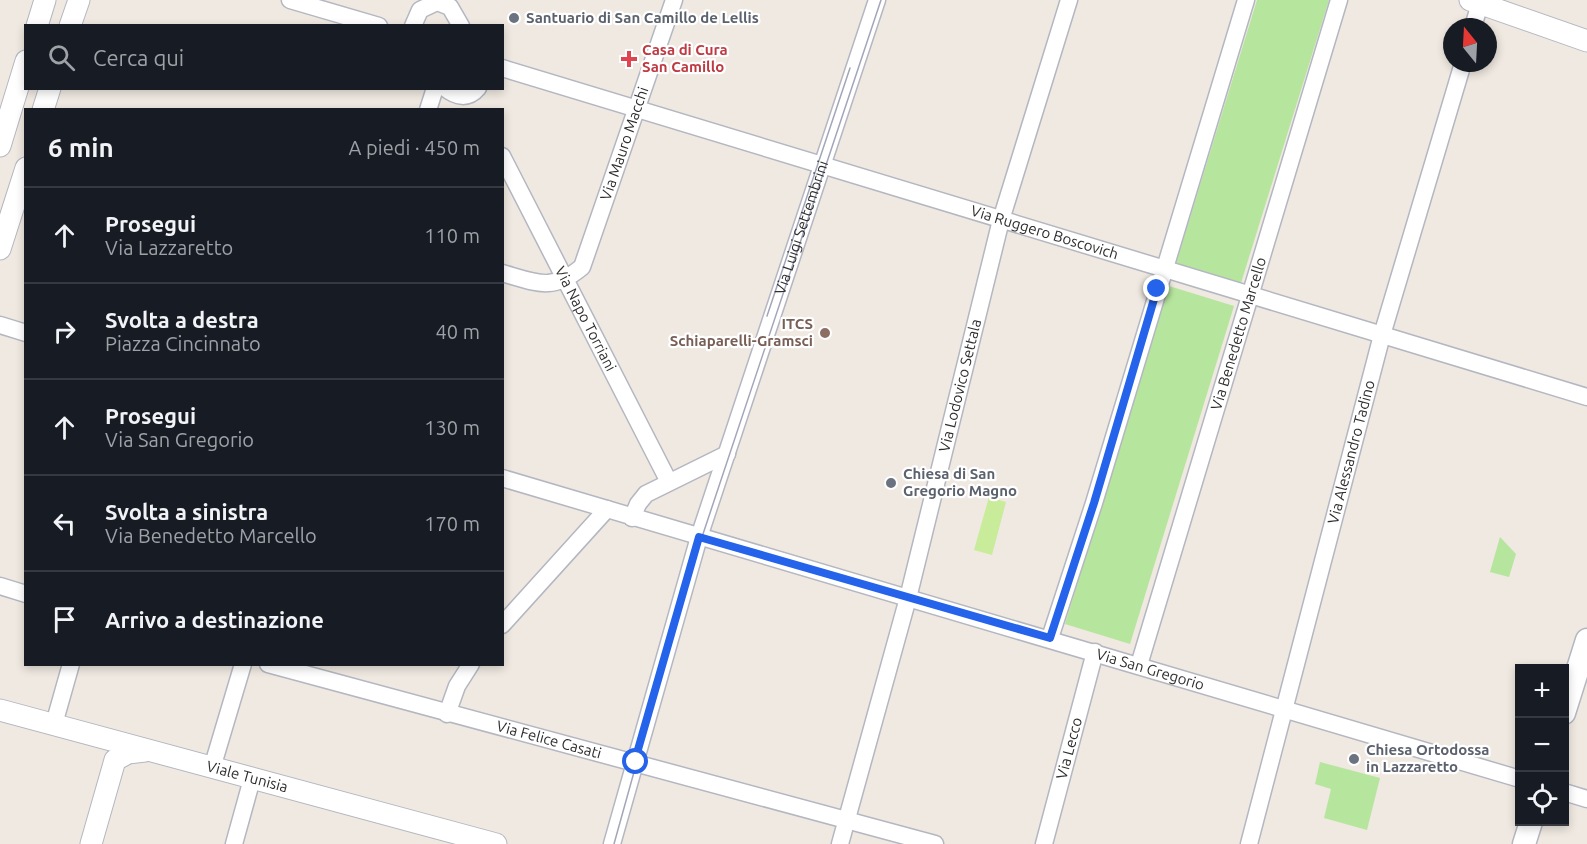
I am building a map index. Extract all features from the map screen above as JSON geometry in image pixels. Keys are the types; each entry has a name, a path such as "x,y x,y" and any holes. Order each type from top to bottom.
{"main road":[{"path":"1569,697 1587,640"},
{"path":"1524,844 1530,826"}],"street":[{"path":"38,24 45,0"},
{"path":"71,24 79,0"},
{"path":"291,0 372,24"},
{"name":"Via Mauro Macchi","path":"566,280 582,267 674,0"},
{"name":"Via Luigi Settembrini","path":"612,844 699,537 877,0"},
{"name":"Via Lodovico Settala","path":"840,844 908,598 1001,220 1069,0"},
{"path":"1050,638 1094,503 1246,0"},
{"name":"Via Benedetto Marcello","path":"1139,665 1252,296 1339,0"},
{"path":"1474,18 1477,1 1587,41"},
{"path":"414,24 417,14 435,2 450,7 460,24"},
{"path":"0,146 3,123 24,67"},
{"name":"Via Ruggero Boscovich","path":"504,69 1587,397"},
{"name":"Via Alessandro Tadino","path":"1250,844 1382,335 1460,72"},
{"path":"44,108 49,90"},
{"path":"429,108 434,90"},
{"path":"448,90 457,96 476,98"},
{"name":"Via Napo Torriani","path":"504,160 669,482"},
{"path":"0,249 24,174"},
{"path":"504,274 546,284 566,280"},
{"path":"0,325 24,332"},
{"path":"632,518 642,497 727,454"},
{"path":"504,479 608,509 504,623"},
{"name":"Via San Gregorio","path":"608,509 632,518 1050,638 1515,778"},
{"path":"0,586 24,593"},
{"name":"Via Lecco","path":"1044,844 1095,652"},
{"path":"54,724 70,666"},
{"path":"212,768 242,666"},
{"name":"Via Felice Casati","path":"275,666 935,844"},
{"path":"447,714 457,686 470,666"},
{"name":"Viale Tunisia","path":"0,710 252,779 455,839 496,844"},
{"path":"83,733 115,760"},
{"path":"91,844 115,760 128,753 149,751"},
{"path":"234,844 252,779"},
{"path":"1569,794 1587,799"}],"green space":[{"path":"1257,0 1329,0 1241,283 1176,263"},
{"path":"1169,286 1234,306 1130,644 1065,624"},
{"path":"989,497 1006,502 992,555 974,550"},
{"path":"1500,537 1516,554 1509,577 1490,572"},
{"path":"1320,762 1380,778 1367,830 1324,818 1331,789 1315,784"}],"tram line":[{"path":"614,844 686,585 881,0"},
{"path":"767,316 850,68"}],"place":[{"name":"Santuario di San Camillo de Lellis","path":"514,18"},
{"name":"Casa di Cura San Camillo","path":"629,59"},
{"name":"ITCS Schiaparelli-Gramsci","path":"825,333"},
{"name":"Chiesa di San Gregorio Magno","path":"891,483"},
{"name":"Chiesa Ortodossa in Lazzaretto","path":"1354,759"}],"route":[{"path":"636,762 634,762 699,537 1050,638 1094,503 1157,289"}]}
